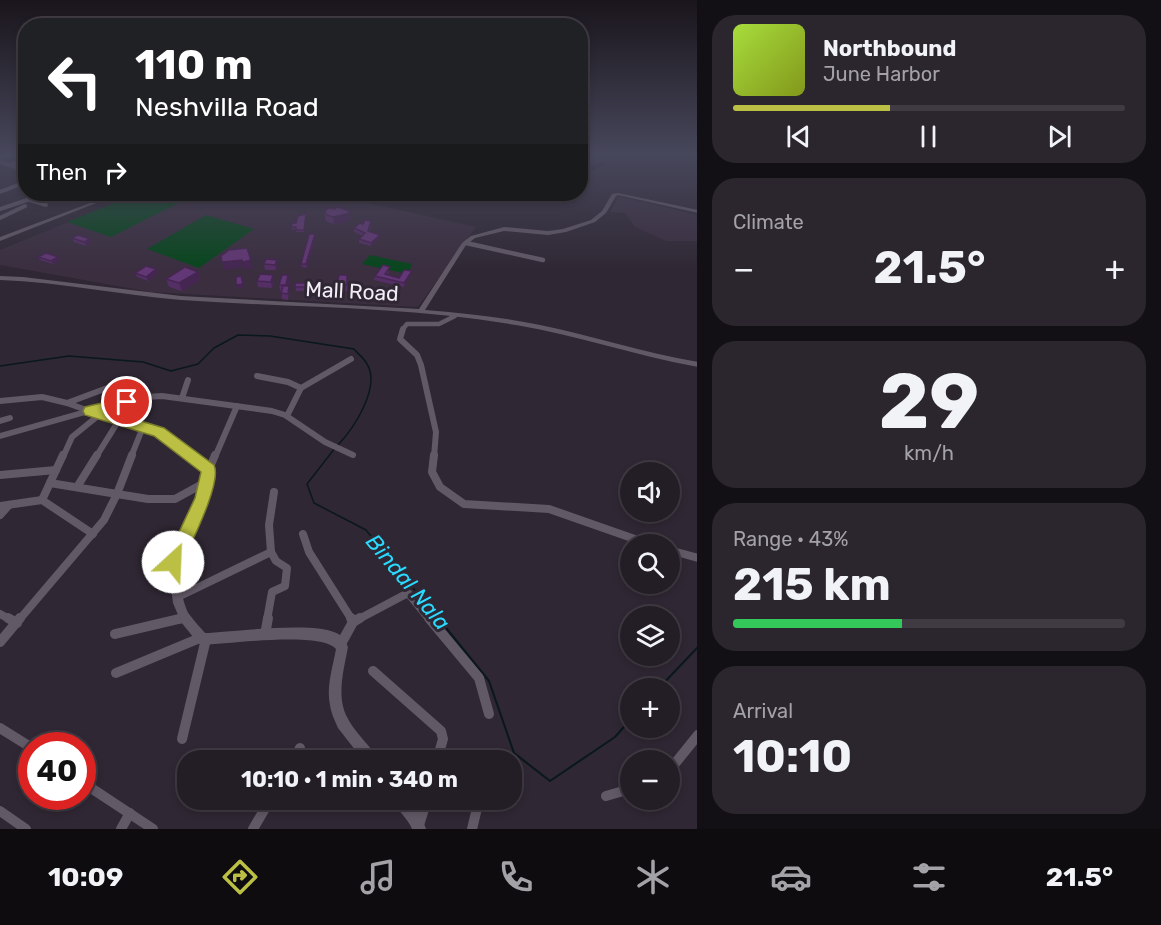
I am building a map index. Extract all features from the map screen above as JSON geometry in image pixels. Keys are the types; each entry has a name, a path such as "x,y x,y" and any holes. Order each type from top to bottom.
{"street":[{"path":"420,312 466,243 476,236 496,230 548,233 564,231 593,221 604,212 614,195 618,194 697,212"},
{"path":"0,209 27,201"},
{"path":"33,201 46,205"},
{"path":"0,238 93,201"},
{"path":"0,218 26,206"},
{"path":"466,243 543,260"},
{"name":"Mall Road","path":"0,278 76,283 167,297 376,306 535,326 697,365"},
{"path":"455,316 439,324 407,324 401,330 399,339 417,355 421,365 436,432 432,472 440,487 464,504 549,509 620,534"},
{"path":"287,416 301,388 351,359"},
{"path":"257,376 288,382 301,388"},
{"path":"182,398 189,380"},
{"path":"68,403 126,381"},
{"path":"0,401 28,396 54,398 94,413 159,432 209,470"},
{"path":"0,436 94,413 150,396 182,398 272,411 287,416 332,446 353,455"},
{"path":"203,639 185,618 178,597 173,562 203,498 209,470 237,406"},
{"path":"42,500 74,434 94,413"},
{"path":"0,421 10,418"},
{"path":"77,488 119,420"},
{"path":"0,642 104,520 117,494 143,427"},
{"path":"0,475 56,470"},
{"path":"50,483 171,500 206,482"},
{"path":"265,636 272,592 285,586 287,573 287,568 276,561 271,552 269,525 274,492"},
{"path":"0,506 42,500 93,534"},
{"path":"0,515 9,505"},
{"path":"303,534 309,552 353,622"},
{"path":"178,597 271,552"},
{"path":"680,553 697,558"},
{"path":"363,750 343,723 336,705 342,642 353,622 408,593 479,678 489,714"},
{"path":"0,614 17,623"},
{"path":"116,634 185,618"},
{"path":"116,673 203,639 313,633 328,635 342,642"},
{"path":"182,740 203,639"},
{"path":"373,670 441,731 443,739 440,750"},
{"path":"0,728 18,739"},
{"path":"680,757 697,736"},
{"path":"96,791 153,829"},
{"path":"606,796 620,792"},
{"path":"253,829 264,810"},
{"path":"408,810 415,818 418,829"},
{"path":"418,829 424,810"},
{"path":"472,829 477,810"},
{"path":"0,811 26,829"},
{"path":"121,829 130,813"}],"shaded area":[{"path":"619,196 697,215 697,241 666,241 635,227 625,213 610,212"},
{"path":"120,201 359,201 476,227 418,307 150,292 0,265 0,250"}],"green space":[{"path":"120,201 183,201 111,237 67,222"},
{"path":"206,215 254,229 199,268 147,249"},
{"path":"370,255 412,264 408,274 362,264"}],"building":[{"path":"337,207 350,211 347,214 333,217 327,215 325,211 328,208"},
{"path":"306,214 304,230 291,227 292,223 296,223 298,216"},
{"path":"365,220 371,221 368,231 380,235 371,243 359,239 365,233 354,228 360,223 363,224"},
{"path":"309,234 315,234 306,264 301,264"},
{"path":"78,235 90,239 84,242 72,238"},
{"path":"247,248 251,260 222,262 221,256 229,250"},
{"path":"46,253 58,257 51,261 38,257"},
{"path":"266,259 277,260 275,265 264,264"},
{"path":"383,265 390,267 385,274 399,278 404,270 412,271 404,283 375,276"},
{"path":"146,266 156,269 146,277 135,273"},
{"path":"185,267 198,272 179,283 166,279"},
{"path":"260,274 273,275 271,282 257,281"},
{"path":"282,275 288,275 286,285 279,285"},
{"path":"339,275 347,275 347,285 337,285"},
{"path":"241,276 243,284 236,285 236,277"},
{"path":"295,283 310,283 310,287 295,287"},
{"path":"283,286 289,286 288,294 281,293"}],"waterway":[{"name":"Bindal Nala","path":"0,366 69,356 143,362 171,371 198,364 214,348 238,335 270,336 354,349 367,364 371,384 364,407 338,445"},
{"name":"Bindal Nala","path":"335,448 307,484 314,503 366,530 439,620"},
{"name":"Bindal Nala","path":"438,618 489,681 514,753 550,781 620,731"},
{"name":"Bindal Nala","path":"669,678 697,648"}],"route":[{"path":"127,402 89,411 155,430 209,470 203,498 173,562"}]}
